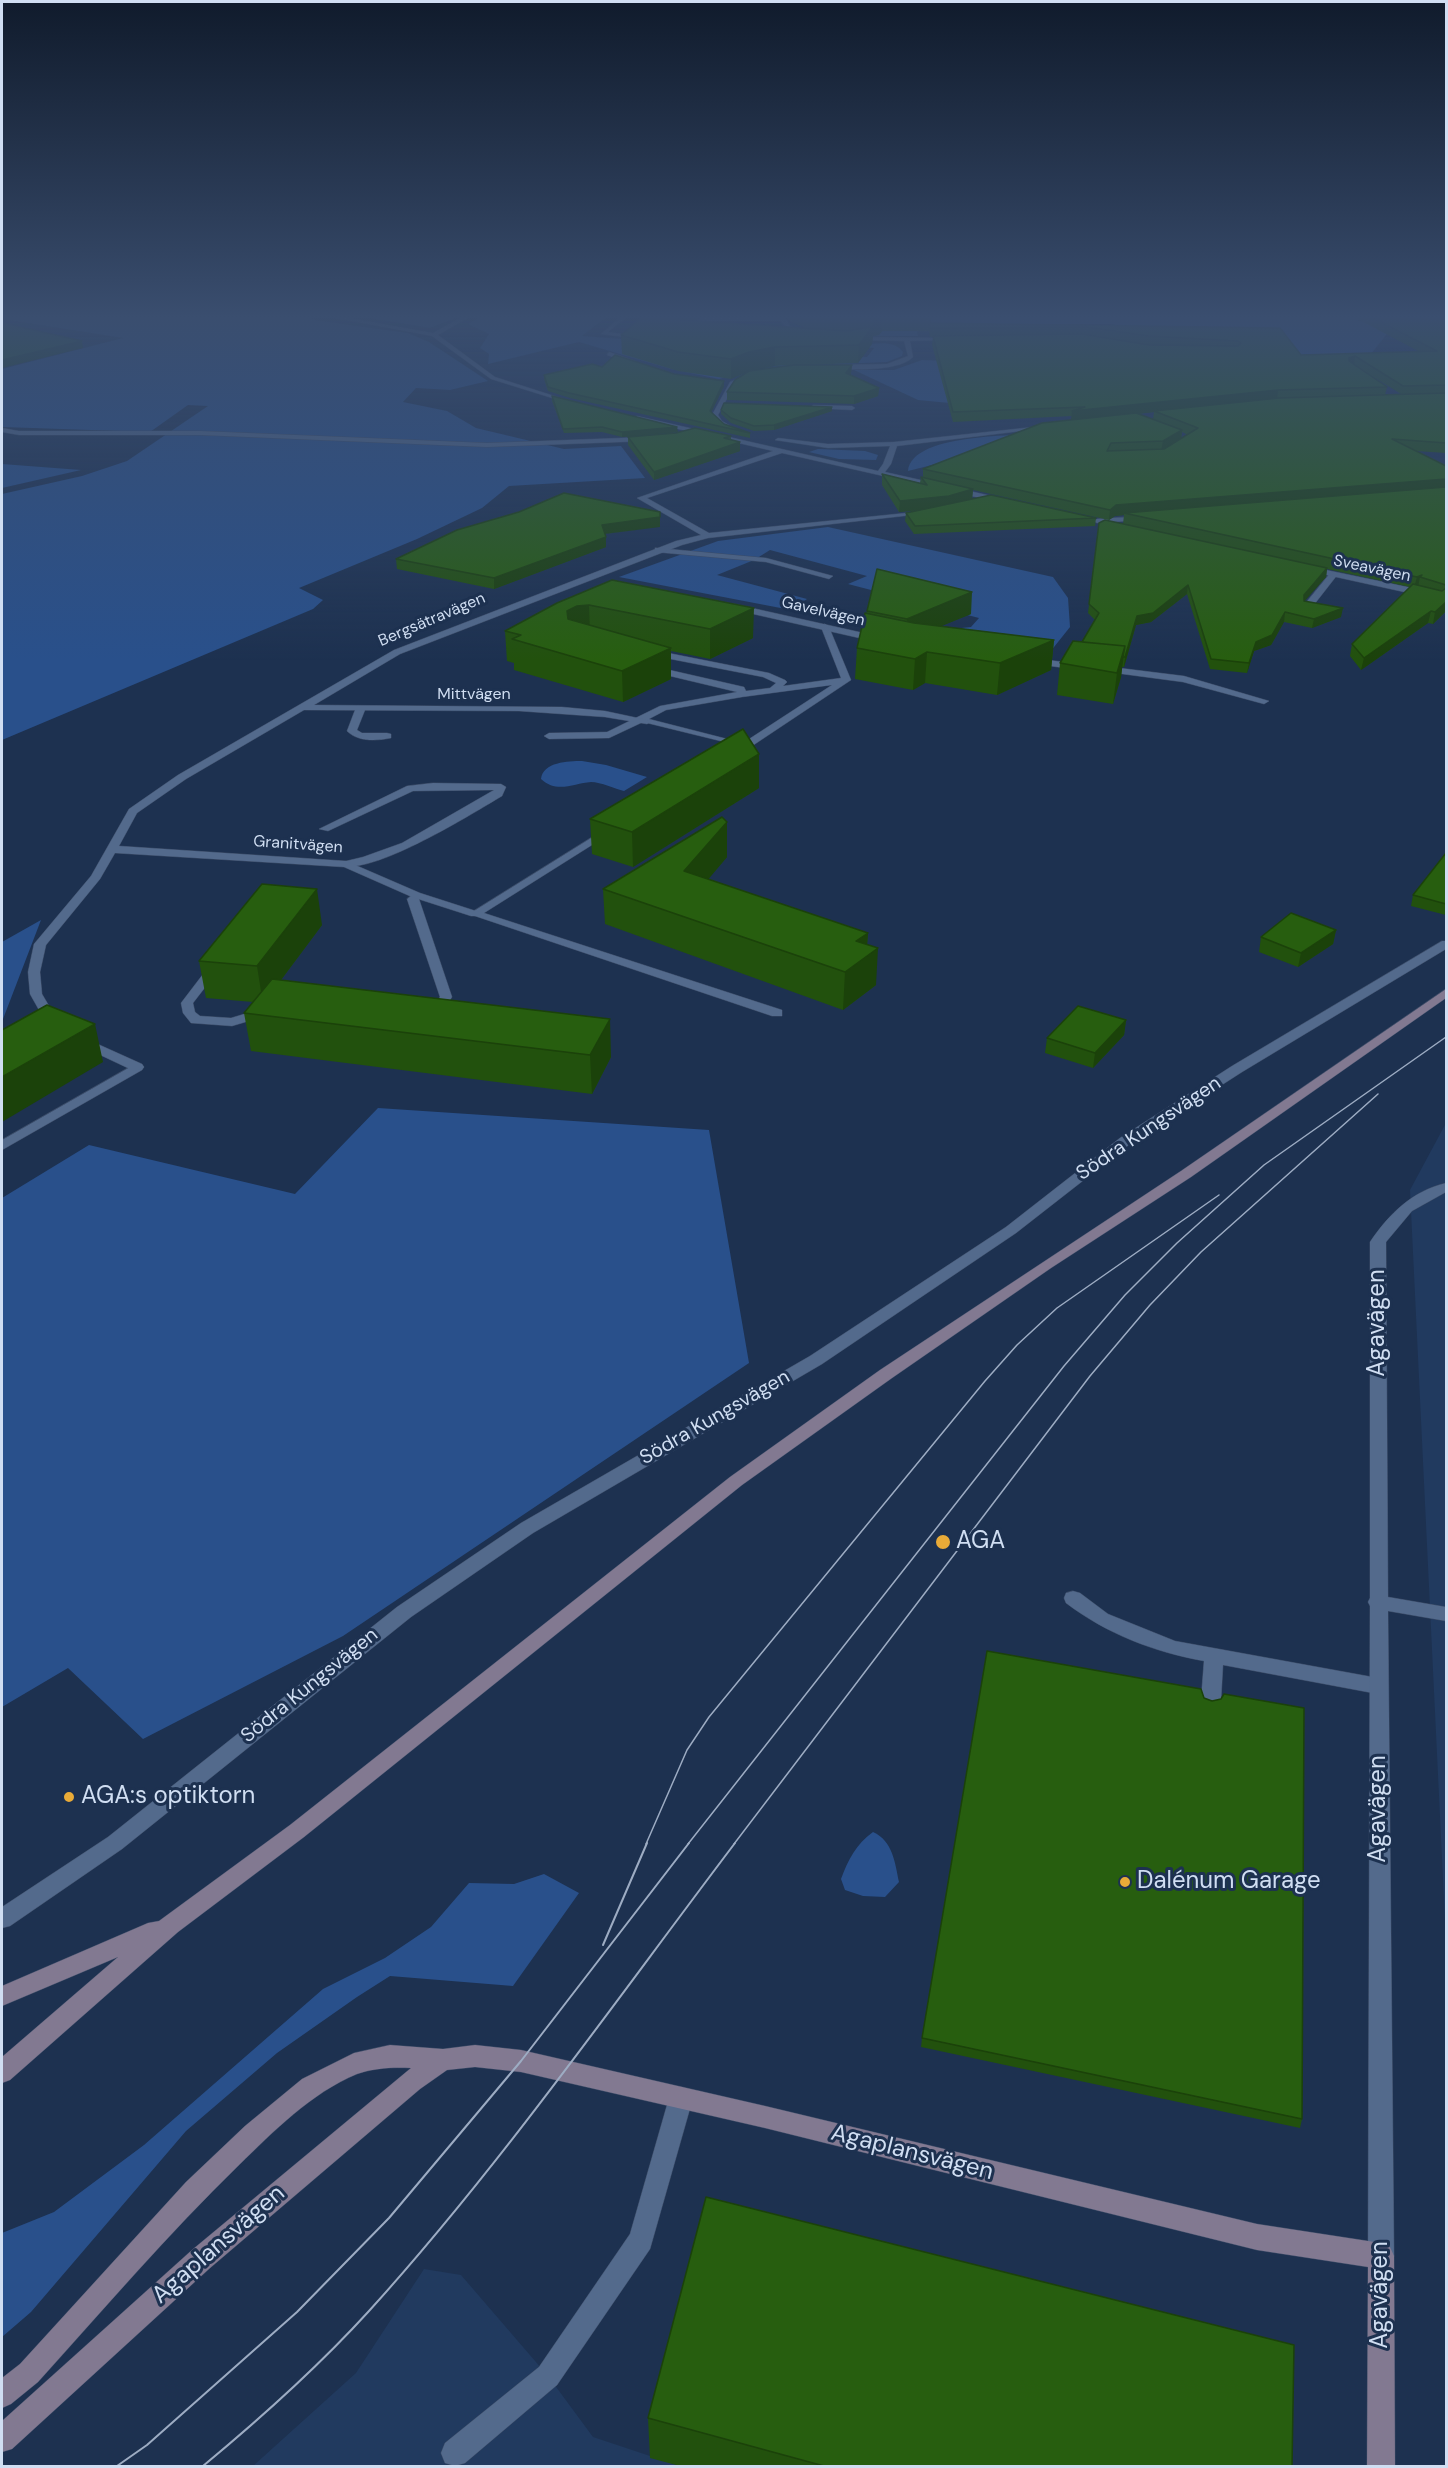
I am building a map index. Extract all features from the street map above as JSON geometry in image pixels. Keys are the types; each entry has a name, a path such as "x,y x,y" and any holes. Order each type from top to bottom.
{"main road":[{"path":"2,2072 170,1925 306,1824 736,1481 1046,1264 1186,1174 1446,993"},
{"path":"2,1996 170,1925"},
{"name":"Agaplansvägen","path":"2,2395 29,2373 195,2191 254,2134 310,2087 354,2064 390,2056 443,2060 475,2056 520,2061 1257,2237 1381,2256"},
{"name":"Agaplansvägen","path":"2,2439 201,2259 412,2081 443,2060"},
{"name":"Agavägen","path":"1381,2256 1381,2466"}],"street":[{"path":"9,431 200,433 487,445 652,439"},
{"path":"676,437 694,431"},
{"path":"696,431 1012,503"},
{"path":"770,438 828,446 894,444 1013,431"},
{"path":"880,472 888,462 894,444"},
{"path":"708,536 641,498 781,450"},
{"path":"970,505 990,499"},
{"name":"Bergsätravägen","path":"48,1035 57,1029 36,994 34,972 40,944 96,877 133,811 182,777 301,707 398,652 658,550 708,536 938,512"},
{"path":"1097,521 1155,517"},
{"path":"1086,519 1131,529"},
{"path":"658,550 766,560 829,576"},
{"name":"Sveavägen","path":"1300,567 1440,597"},
{"path":"1329,611 1307,607 1334,574"},
{"path":"590,576 614,581"},
{"name":"Gavelvägen","path":"719,604 890,642"},
{"path":"825,627 846,680"},
{"path":"642,651 778,678 782,682 773,690"},
{"path":"1022,660 1184,679 1264,701"},
{"path":"639,665 741,689 742,694"},
{"path":"549,736 609,735 663,708 742,694 846,680"},
{"path":"725,758 846,680"},
{"name":"Mittvägen","path":"301,707 360,710 542,710 643,720 745,746"},
{"path":"360,710 352,731 360,736 387,736"},
{"path":"324,829 411,788 501,787 498,794 422,836 374,859 346,864"},
{"path":"475,914 615,826"},
{"name":"Granitvägen","path":"110,849 346,864 416,895 777,1013"},
{"path":"416,895 413,899 446,997 428,1022"},
{"name":"Södra Kungsvägen","path":"2,1919 114,1844 404,1612 527,1528 816,1360 1011,1230 1125,1141 1237,1069 1446,944"},
{"path":"222,958 187,1003 189,1013 196,1020 214,1023 232,1022 277,1008"},
{"path":"2,1146 137,1067 67,1034"},
{"name":"Agavägen","path":"1381,2256 1377,1602 1378,1242 1394,1218 1414,1202 1446,1187"},
{"path":"1073,1598 1101,1619 1172,1648 1378,1686"},
{"path":"1377,1602 1446,1614"},
{"path":"1212,1700 1214,1655"},
{"path":"455,2453 548,2376 640,2240 681,2098"}],"shaded area":[{"path":"171,431 489,431 564,449 621,446 645,478 509,486 482,508 417,539 299,588 323,600 313,609 2,740 2,494 82,476 127,461"},
{"path":"1059,433 908,471 914,458 929,449 949,442 973,438"},
{"path":"818,449 865,451 878,455 876,460 839,459 809,452"},
{"path":"2,464 81,470 2,488"},
{"path":"828,527 1053,577 1068,598 1070,627 1050,652 943,630 971,627 979,618 848,584 867,576 770,550 754,560 717,575 807,599 791,610 619,577 718,541"},
{"path":"582,761 606,765 647,777 624,791 591,782 559,787 541,779 546,769 551,766 563,762"},
{"path":"41,920 3,1019 2,1020 2,942"},
{"path":"378,1108 709,1130 749,1363 343,1636 143,1739 68,1668 2,1707 2,1198 89,1145 295,1194"},
{"path":"1446,1123 1446,1942 1410,1190"},
{"path":"873,1832 880,1836 889,1847 899,1882 885,1897 863,1896 845,1890 841,1879 853,1853"},
{"path":"544,1874 579,1893 513,1986 390,1976 357,1997 277,2053 186,2131 31,2312 2,2337 2,2233 54,2212 144,2145 323,1989 385,1958 431,1927 469,1883 514,1884"},
{"path":"424,2269 461,2275 548,2376 593,2437 680,2466 253,2466 356,2373"}],"building":[{"path":"709,431 731,436 724,438 740,442 654,472 628,437"},
{"path":"1021,431 1180,431 1163,441 1111,443 1107,451 1164,449 1193,431 1446,431 1446,443 1392,439 1446,466 1446,479 1116,505 1110,510 923,469"},
{"path":"882,474 927,485 921,477 973,489 949,496 900,501"},
{"path":"1446,487 1446,585 1420,577 1422,575 1417,577 1124,513"},
{"path":"564,493 660,512 660,517 602,525 606,537 494,578 396,559 457,530 519,512"},
{"path":"991,495 1096,518 915,526 906,513"},
{"path":"1105,520 1327,568 1304,595 1304,601 1343,608 1314,619 1285,612 1272,635 1256,642 1249,663 1211,659 1188,585 1153,613 1137,616 1125,657 1123,657 1125,646 1082,642 1099,613 1089,604 1099,523"},
{"path":"877,569 972,592 907,619 867,611"},
{"path":"612,580 754,608 710,629 589,605 577,606 567,611 568,619 671,648 622,671 512,639 521,635 505,631 557,603"},
{"path":"1413,584 1442,591 1446,588 1446,602 1435,612 1431,611 1364,658 1352,644"},
{"path":"865,613 914,623 1054,640 1000,663 927,652 915,659 857,648"},
{"path":"1073,641 1125,646 1117,673 1060,663"},
{"path":"743,729 759,754 632,832 590,819"},
{"path":"722,817 727,822 684,871 868,933 856,941 878,948 845,972 603,889"},
{"path":"1446,853 1446,904 1413,895"},
{"path":"262,884 317,889 257,966 199,961"},
{"path":"1291,913 1336,930 1301,953 1261,937"},
{"path":"272,979 610,1019 590,1055 244,1013"},
{"path":"47,1005 95,1024 2,1077 2,1030"},
{"path":"1078,1006 1126,1020 1095,1053 1047,1038"},
{"name":"Dalénum Garage","path":"987,1651 1201,1689 1204,1698 1212,1701 1221,1699 1224,1694 1304,1708 1302,2119 922,2038"},
{"path":"706,2197 1294,2345 1292,2466 824,2466 648,2418"}],"tram line":[{"path":"688,1844 1064,1366 1125,1295 1177,1243 1264,1165 1446,1037"},
{"path":"734,1844 1090,1376 1150,1305 1201,1252 1378,1094"},
{"path":"646,1844 687,1750 709,1717 985,1381 1017,1345 1057,1308 1219,1195"},
{"path":"603,1945 647,1843"},
{"path":"117,2466 147,2445 297,2312 389,2218 521,2061 689,1843"},
{"path":"203,2466 268,2411 330,2352 418,2255 557,2081 735,1843"}],"place":[{"name":"AGA","path":"943,1542"},
{"name":"AGA:s optiktorn","path":"69,1797"},
{"name":"Dalénum Garage","path":"1125,1882"}]}
